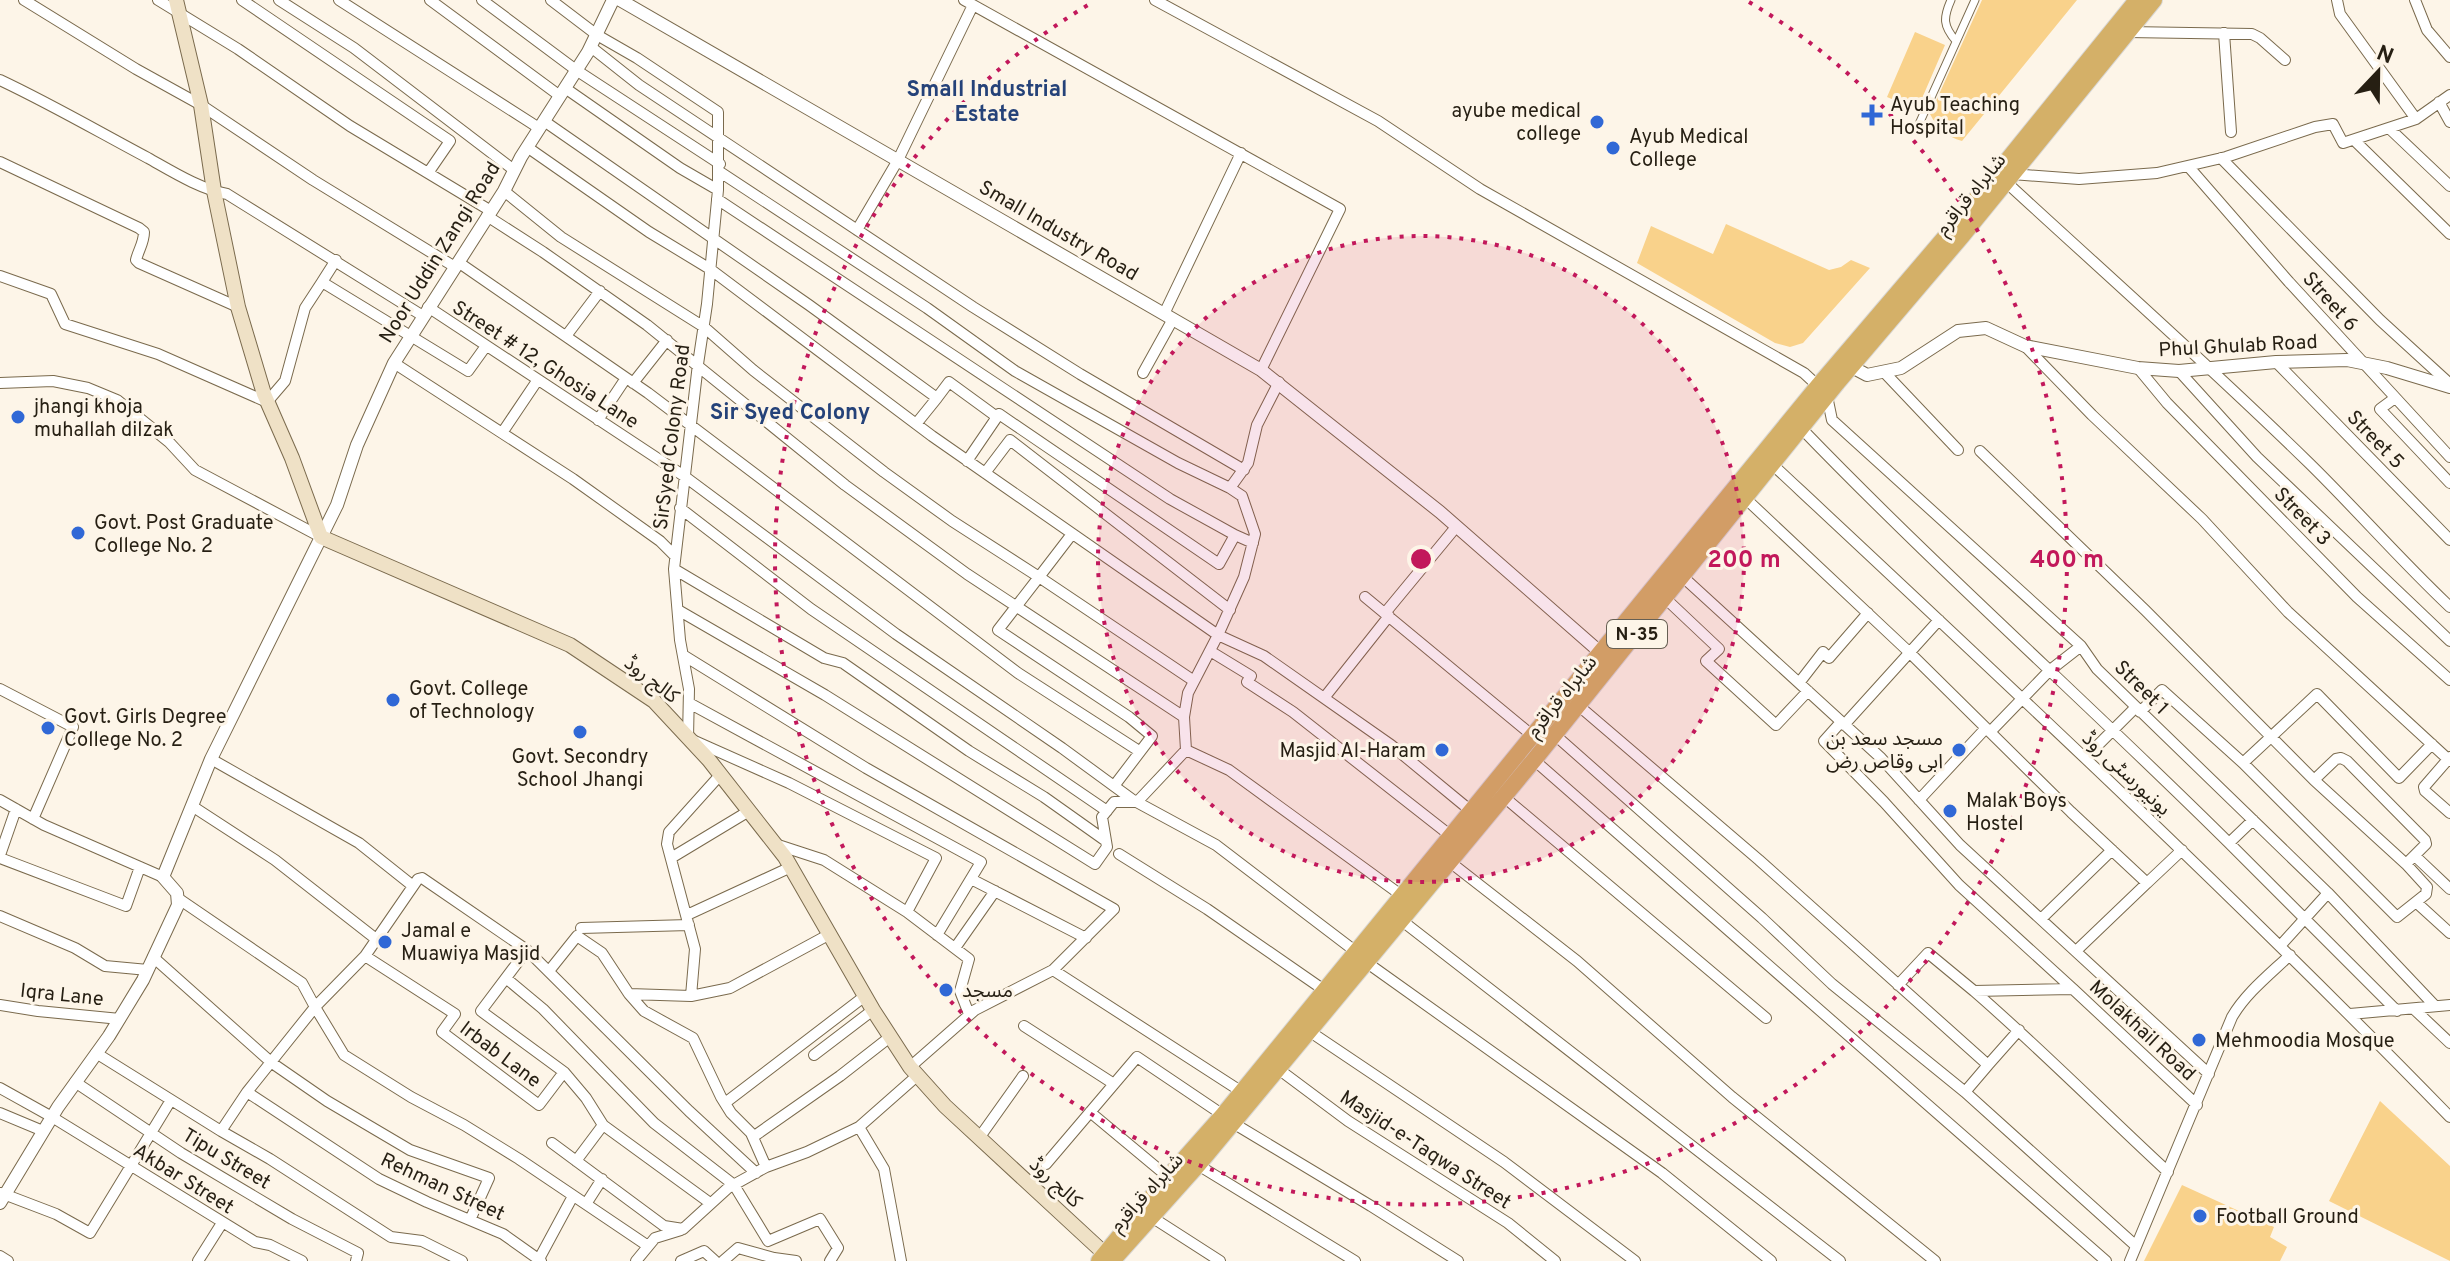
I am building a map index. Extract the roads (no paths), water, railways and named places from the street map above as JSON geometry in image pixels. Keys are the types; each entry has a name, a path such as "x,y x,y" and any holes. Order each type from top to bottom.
{"highway":[{"name":"شاہراہ قراقرم","path":"1112,1258 1198,1165 1242,1092 1324,990 1401,920 1579,706 1606,659 2137,0"},
{"name":"شاہراہ قراقرم","path":"1112,1258 1168,1177 1228,1119 1309,1031 1401,895 1533,736 1666,599 1801,428 1822,391 1852,367 2154,0"}],"main road":[{"path":"177,6 201,105 214,191 238,307 267,402 297,470 321,537"},
{"name":"کالج روڈ","path":"321,537 570,645 654,701 721,774 775,844 869,1003 914,1071 945,1106 1112,1258"}],"street":[{"path":"24,0 201,105 313,180 456,264 566,336 691,425 1018,673 1139,751"},
{"path":"158,0 177,6 350,126 428,173 600,291 698,364 845,485 1014,606 1184,717"},
{"path":"242,0 450,141 428,173"},
{"path":"279,0 354,48 514,170"},
{"path":"339,0 542,125 714,239 937,398"},
{"path":"430,0 1118,465 1170,499 1253,543"},
{"path":"482,0 576,70 1015,371 1242,496 1255,534 1244,577 1188,693 1184,717 1186,750 1137,802 1114,802 1102,817 1107,847 1095,864 825,695 678,610"},
{"path":"551,0 597,35"},
{"name":"Noor Uddin Zangi Road","path":"321,537 394,363 591,47 613,0"},
{"name":"Small Industry Road","path":"620,0 1279,382 1456,527 1606,659"},
{"path":"1155,0 1378,121 1480,189 1804,373 1822,391"},
{"path":"1951,0 1944,22 1956,41"},
{"path":"1919,124 1975,0"},
{"path":"2337,0 2340,14 2416,119"},
{"path":"2415,0 2427,30 2450,57"},
{"path":"857,230 898,160 968,3 1340,209 1261,370"},
{"path":"2128,32 2242,33 2260,38 2285,60"},
{"path":"2224,33 2231,132"},
{"name":"SirSyed Colony Road","path":"597,35 718,112 720,168 714,239 674,569 689,689 688,738"},
{"path":"591,47 639,85 857,230 1080,374 1244,470"},
{"name":"Street # 12, Ghosia Lane","path":"0,80 214,191 227,194 486,346 684,476 896,634 1137,802 1216,845 1360,957 1662,1173 1771,1261"},
{"path":"2009,178 2079,179 2157,173 2221,158 2333,124 2343,143 2416,119 2450,95"},
{"path":"2439,102 2450,122"},
{"path":"2390,129 2450,186"},
{"path":"2354,140 2450,234"},
{"path":"527,147 649,232 710,269 916,424 1072,534 1218,635 1264,656 1391,745 1471,811"},
{"path":"1143,373 1241,153"},
{"path":"2221,158 2380,320 2450,386"},
{"path":"0,162 139,228 144,232 144,238 136,260 139,263 238,307"},
{"name":"Street 6","path":"2188,166 2450,457"},
{"path":"2009,178 2312,465 2450,607"},
{"path":"504,191 561,237 704,327 753,370 952,521 1194,681"},
{"path":"0,276 51,294 65,324 158,354 267,402 285,381 305,308 336,260"},
{"path":"322,282 468,371 486,346"},
{"path":"566,336 600,291"},
{"name":"Phul Ghulab Road","path":"1884,372 1901,368 1958,331 1986,328 2025,346 2138,368 2179,371 2276,362 2347,360 2450,386"},
{"path":"598,420 629,380 667,340"},
{"path":"2025,346 2092,415 2202,519 2288,612 2449,759 2424,787 2450,813"},
{"name":"Street 5","path":"2276,362 2450,540"},
{"path":"394,363 573,479 660,541 675,556"},
{"path":"1852,367 1867,375 1884,372 1958,450"},
{"name":"Street 3","path":"2138,368 2167,403 2357,597 2450,680"},
{"path":"2179,371 2257,457 2450,641"},
{"path":"0,383 53,381 88,388 117,400 169,442 195,470 321,537 211,759 163,877"},
{"path":"502,433 537,381"},
{"path":"916,424 949,382 997,417"},
{"path":"1230,488 1248,463 1257,425 1279,382"},
{"name":"Street 1","path":"1822,391 1832,420 2081,646 2097,669 2328,893 2435,1006"},
{"path":"2395,398 2380,409 2450,483"},
{"path":"967,461 999,414 1219,564 1235,535"},
{"path":"1801,428 2049,671 2114,729 2397,1011"},
{"path":"985,473 1010,440 1230,610"},
{"path":"1980,451 2145,610 2314,780 2406,864 2428,891 2397,917 2243,763 2162,690 2114,729 2085,758"},
{"name":"یونیورسٹی روڈ","path":"1772,464 2182,850 2450,1117"},
{"path":"1745,498 2147,883"},
{"path":"680,508 811,609 1107,811"},
{"path":"1324,698 1456,527"},
{"path":"1072,534 998,630 1152,736 1114,786"},
{"path":"674,569 824,658 843,663 1106,841"},
{"path":"1683,577 1881,758 1960,845 2209,1074"},
{"path":"1365,597 1533,736"},
{"path":"1666,599 1719,649 1706,661 1776,725 1823,652 1829,658 1868,613"},
{"path":"1939,620 1824,741 1959,885 2073,989"},
{"path":"1919,800 2049,671 2081,646"},
{"path":"1210,651 1251,676 1247,682 1293,712 1451,836"},
{"path":"636,1261 655,1238 683,1229 734,1185 859,1127 969,1014 1053,970 1114,909 866,768 683,655"},
{"path":"0,689 73,727 33,819"},
{"path":"2243,763 2317,694 2399,778 2432,744"},
{"path":"689,703 981,862 937,935"},
{"path":"1579,706 1759,860 1988,1065"},
{"path":"1555,735 1832,984 1965,1092 2136,1246"},
{"path":"688,738 789,783 936,858 907,912"},
{"path":"1186,750 1229,770 1401,895"},
{"path":"211,759 359,843 413,886"},
{"path":"2314,780 2336,759 2347,761 2425,840 2426,844 2406,864"},
{"path":"1534,760 2106,1261"},
{"path":"691,996 695,949 667,844 669,832 721,774"},
{"path":"1504,797 1766,1018"},
{"path":"0,800 33,819 163,877 179,899 302,983 344,1055 411,1097 464,1125 648,1246"},
{"path":"192,806 275,860 376,939"},
{"path":"16,809 0,856 126,906 140,867"},
{"path":"671,858 749,811"},
{"path":"2229,843 2253,820"},
{"path":"775,844 824,860 907,912 969,959 960,991 969,1014"},
{"path":"2041,919 2112,850"},
{"path":"2076,951 2182,850"},
{"path":"1119,854 1207,909 1324,990"},
{"path":"2415,856 2450,889"},
{"path":"1450,862 1577,961 1732,1097 1935,1261"},
{"path":"581,928 688,920 791,867"},
{"path":"221,1131 247,1092 315,1007 365,956 418,879 422,878 527,950 689,1111 761,1170"},
{"path":"971,879 1086,938"},
{"path":"955,948 995,891"},
{"path":"2280,946 2328,893"},
{"path":"171,1100 90,1233 56,1214 2,1197 75,1082 120,1019 151,964 179,899"},
{"path":"2417,903 2450,933"},
{"path":"0,916 75,948 105,966 151,964 272,1063 327,1101 410,1150 489,1178 470,1220"},
{"path":"1401,920 1840,1261"},
{"path":"629,994 691,996 730,988 830,934"},
{"path":"549,971 577,936 602,953 644,1011 693,1038 725,1103 753,1137 761,1170"},
{"path":"527,950 481,1011 564,1072 603,1125 710,1203"},
{"path":"1898,985 1928,953 2019,1030 2168,1172"},
{"path":"2130,1261 2232,1017 2243,1000 2290,955"},
{"name":"Irbab Lane","path":"365,956 455,1014 442,1032 539,1105 564,1072"},
{"path":"1053,970 1242,1092"},
{"path":"507,979 543,1009 654,1123 734,1185 768,1241 820,1219 838,1248 830,1261"},
{"name":"Molakhail Road","path":"1974,991 2073,989 2197,1105"},
{"path":"814,1055 869,1003"},
{"path":"725,1103 869,1003"},
{"name":"Iqra Lane","path":"0,1005 120,1019"},
{"path":"2350,1014 2450,1005"},
{"path":"2415,1010 2450,1043"},
{"path":"1024,1026 1114,1084"},
{"path":"1965,1092 2019,1030"},
{"path":"1309,1031 1504,1162 1635,1261"},
{"path":"753,1137 890,1037"},
{"path":"96,1053 391,1237 422,1241 462,1261"},
{"path":"1046,1164 1137,1057 1228,1119 1458,1261"},
{"name":"Masjid-e-Taqwa Street","path":"1277,1068 1348,1121 1508,1223 1555,1261"},
{"path":"979,1138 1023,1076"},
{"name":"Tipu Street","path":"75,1082 292,1219 358,1253 356,1261"},
{"name":"Akbar Street","path":"0,1088 255,1242 270,1245 302,1261"},
{"name":"Rehman Street","path":"247,1092 379,1179 503,1234 540,1260"},
{"path":"1090,1112 1168,1177"},
{"path":"0,1113 43,1131"},
{"path":"576,1161 603,1125"},
{"path":"859,1127 884,1169 901,1261"},
{"path":"552,1143 664,1226 683,1229"},
{"path":"1198,1165 1355,1261"},
{"path":"586,1204 602,1179"},
{"path":"540,1260 573,1196"},
{"path":"1150,1216 1220,1261"},
{"path":"198,1261 222,1223"},
{"path":"723,1261 738,1248 796,1261"},
{"path":"681,1261 704,1251 715,1261"},
{"path":"0,1256 8,1261"}],"place":[{"name":"Ayub Teaching Hospital","path":"1872,115"},
{"name":"ayube medical college","path":"1597,122"},
{"name":"Ayub Medical College","path":"1613,148"},
{"name":"jhangi khoja muhallah dilzak","path":"18,417"},
{"name":"Govt. Post Graduate College No. 2","path":"78,533"},
{"name":"Govt. College of Technology","path":"393,700"},
{"name":"Govt. Girls Degree College No. 2","path":"48,728"},
{"name":"Govt. Secondry School Jhangi","path":"580,732"},
{"name":"Masjid Al-Haram","path":"1442,750"},
{"name":"مسجد سعد بن ابی وقاص رض","path":"1959,750"},
{"name":"Malak Boys Hostel","path":"1950,811"},
{"name":"Jamal e Muawiya Masjid","path":"385,942"},
{"name":"مسجد","path":"946,990"},
{"name":"Mehmoodia Mosque","path":"2199,1040"},
{"name":"Football Ground","path":"2200,1216"}],"district":[{"name":"Small Industrial Estate","path":"987,100"},
{"name":"Sir Syed Colony","path":"790,411"}]}
